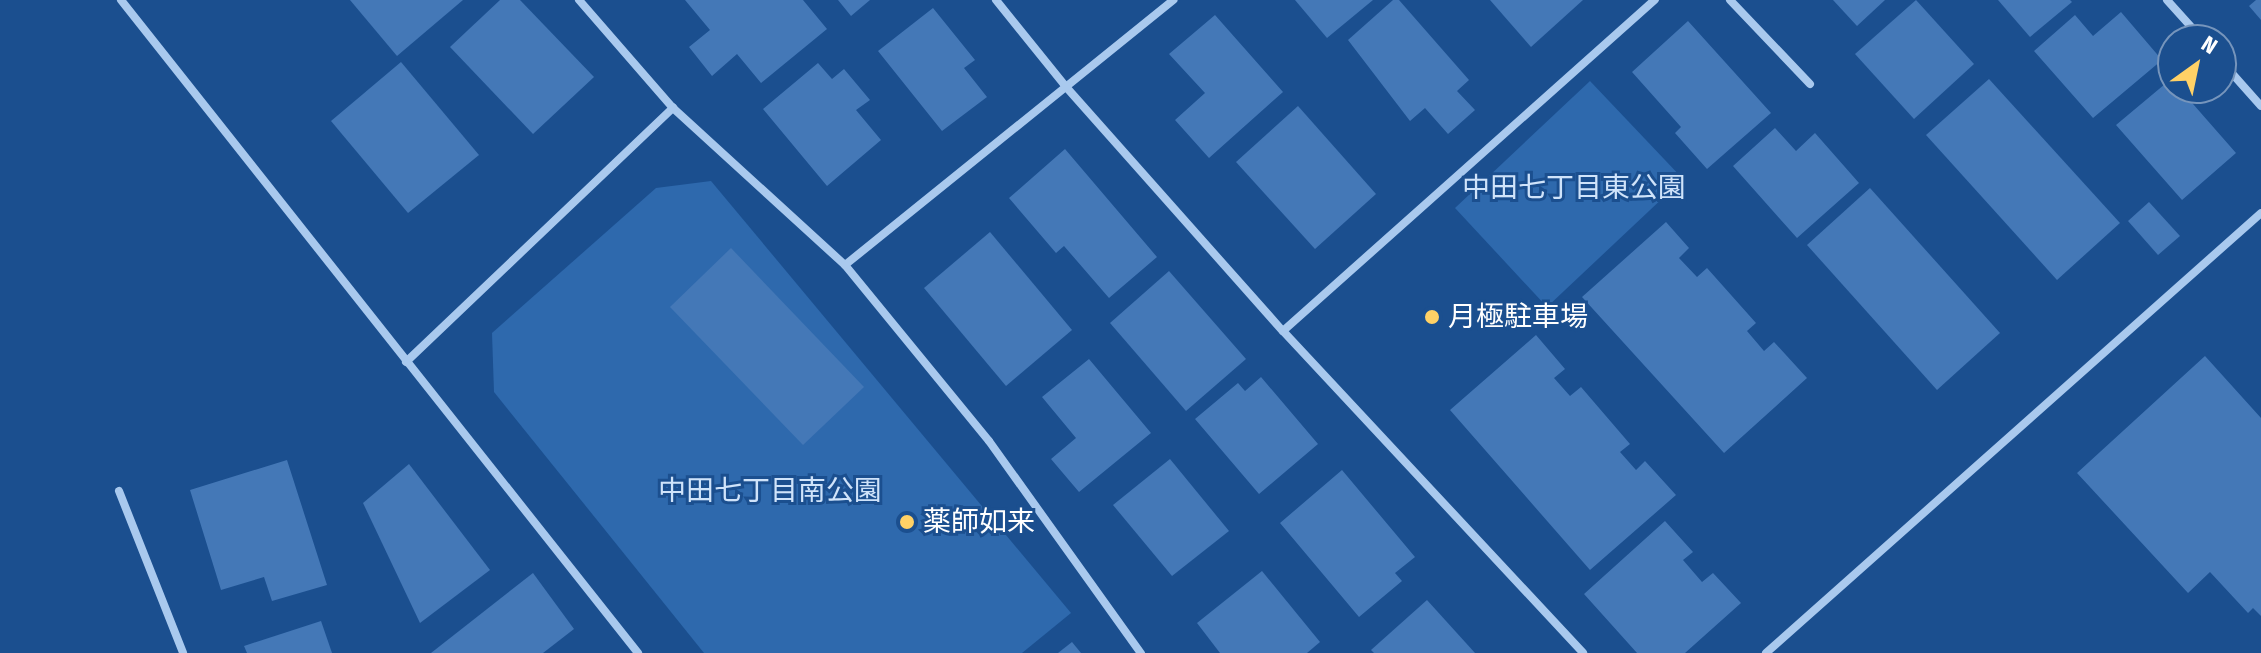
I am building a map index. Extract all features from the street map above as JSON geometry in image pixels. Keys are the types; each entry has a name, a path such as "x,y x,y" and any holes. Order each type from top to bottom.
{"street":[{"path":"121,0 638,653"},
{"path":"579,0 673,108 845,265 989,441 1141,653"},
{"path":"996,0 1067,88 1283,331 1583,653"},
{"path":"845,265 1173,0"},
{"path":"1283,331 1655,0"},
{"path":"1730,0 1810,84"},
{"path":"2167,0 2189,24"},
{"path":"2237,79 2261,106"},
{"path":"406,362 673,108"},
{"path":"1766,653 2261,213"},
{"path":"119,491 183,653"}],"green space":[{"name":"中田七丁目東公園","path":"1590,81 1683,179 1547,307 1455,208"},
{"name":"中田七丁目南公園","path":"711,181 1071,613 1022,653 704,653 494,392 492,333 656,188"}],"building":[{"path":"350,0 463,0 397,56"},
{"path":"500,0 520,0 594,77 533,134 450,47"},
{"path":"685,0 803,0 827,29 761,83 737,54 712,76 689,47 710,30"},
{"path":"838,0 870,0 851,16"},
{"path":"1295,0 1373,0 1327,38"},
{"path":"1393,0 1399,0 1469,80 1457,91 1475,110 1448,134 1425,108 1410,121 1348,40"},
{"path":"1490,0 1583,0 1531,47"},
{"path":"1833,0 1885,0 1857,26"},
{"path":"1916,0 1974,64 1914,119 1855,54"},
{"path":"1998,0 2070,0 2072,2 2030,37"},
{"path":"2261,0 2261,20 2249,6"},
{"path":"933,8 975,60 964,68 987,97 942,131 878,51"},
{"path":"2121,12 2157,54 2157,64 2093,118 2034,51 2075,15 2093,36"},
{"path":"1215,15 1283,92 1209,158 1175,120 1205,93 1169,54"},
{"path":"1688,21 1771,113 1707,169 1675,133 1681,127 1632,72"},
{"path":"401,62 479,155 408,213 331,121"},
{"path":"818,63 832,79 844,69 870,100 856,110 881,140 827,186 763,109"},
{"path":"1989,79 2120,223 2057,280 1926,135"},
{"path":"2157,91 2157,104 2193,104 2236,153 2182,200 2116,125"},
{"path":"1298,106 1376,194 1315,249 1236,162"},
{"path":"1775,128 1796,151 1815,133 1859,183 1797,238 1733,166"},
{"path":"1065,149 1157,257 1109,298 1064,246 1056,253 1009,198"},
{"path":"1870,188 2000,333 1937,390 1807,245"},
{"path":"2149,202 2180,236 2158,255 2128,221"},
{"path":"1666,222 1689,248 1679,258 1697,277 1707,268 1756,323 1747,331 1764,351 1774,342 1807,378 1724,453 1582,297"},
{"path":"990,232 1072,330 1006,386 924,288"},
{"path":"731,248 864,387 803,445 670,307"},
{"path":"1169,271 1246,359 1186,411 1110,323"},
{"path":"1536,335 1565,369 1554,378 1570,396 1581,387 1630,444 1620,452 1636,470 1645,461 1676,495 1590,570 1450,410"},
{"path":"2205,356 2261,418 2261,616 2253,608 2248,613 2210,572 2188,593 2077,473"},
{"path":"1089,359 1151,433 1079,492 1051,459 1076,438 1042,397"},
{"path":"1261,377 1318,444 1259,494 1195,419 1238,383 1245,391"},
{"path":"1170,459 1229,531 1172,576 1113,505"},
{"path":"287,460 327,585 272,601 264,577 221,590 190,490"},
{"path":"409,464 490,570 420,623 363,503"},
{"path":"1342,470 1415,557 1395,573 1402,581 1359,617 1280,523"},
{"path":"1665,521 1693,552 1683,560 1702,582 1713,573 1741,603 1685,653 1637,653 1584,594"},
{"path":"1262,571 1320,642 1307,653 1220,653 1197,623"},
{"path":"533,573 574,629 543,653 431,653"},
{"path":"1427,600 1475,653 1374,653 1371,650"},
{"path":"321,621 332,653 247,653 244,646"},
{"path":"1072,642 1081,653 1058,653"}],"place":[{"name":"月極駐車場","path":"1432,317"},
{"name":"薬師如来","path":"907,522"}]}
